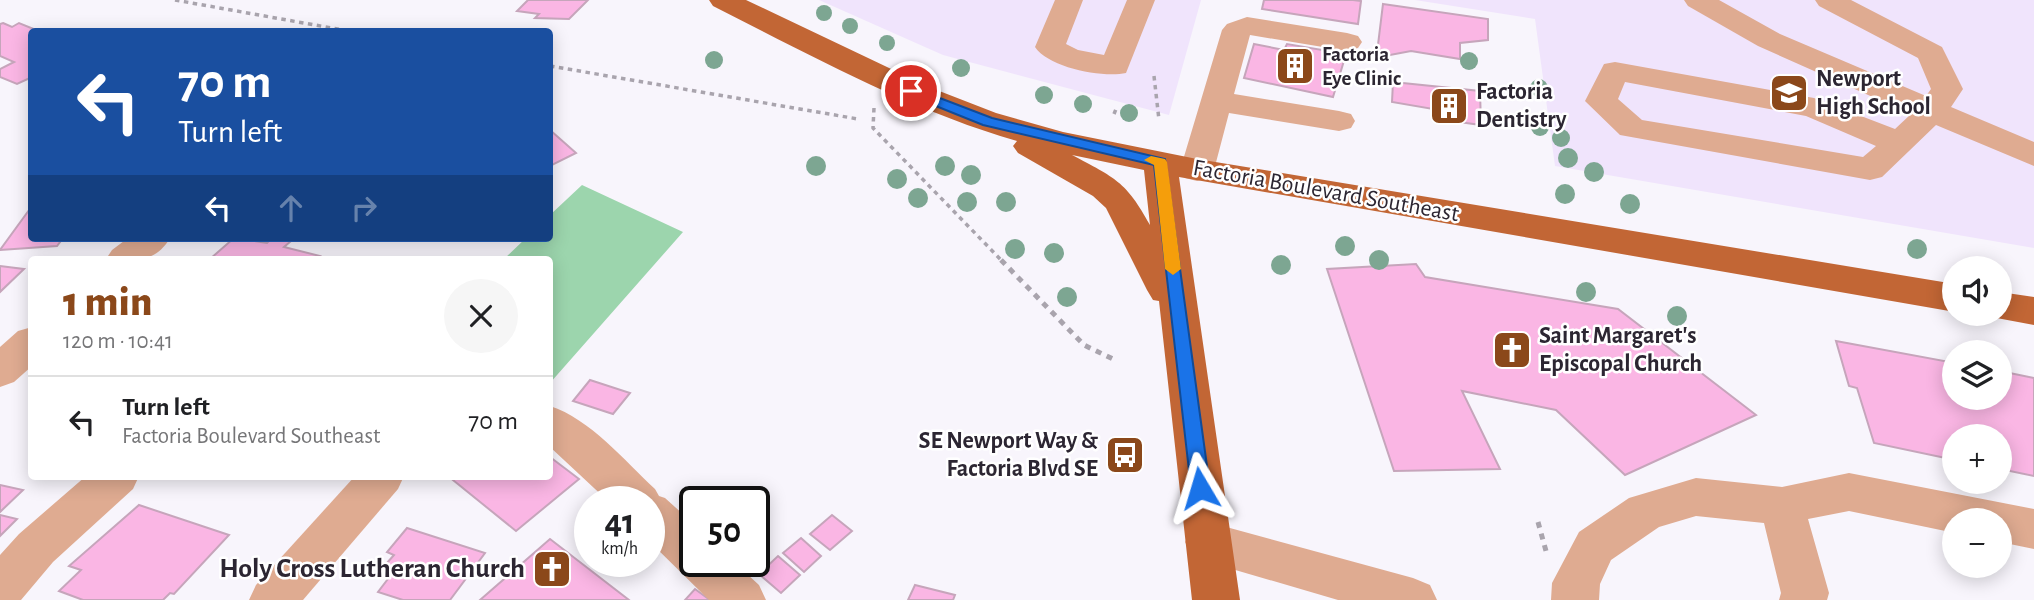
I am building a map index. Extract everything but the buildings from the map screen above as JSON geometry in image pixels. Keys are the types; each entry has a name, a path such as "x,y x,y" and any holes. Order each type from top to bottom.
{"main road":[{"name":"Factoria Boulevard Southeast","path":"723,0 929,100 987,122 1197,170 1942,296"},
{"path":"987,122 1105,188 1120,202 1179,317"},
{"path":"1160,162 1216,600"},
{"path":"2012,308 2034,312"}],"street":[{"path":"1069,0 1050,47 1069,58 1115,66 1140,0"},
{"path":"1698,0 1769,40 2034,155"},
{"path":"1829,0 1931,53 1947,89 1933,112 1899,143 1870,169 1632,128 1601,101 1615,71 1814,108 1899,143"},
{"path":"1197,170 1237,30 1247,26 1347,43"},
{"path":"1216,101 1339,121"},
{"path":"129,256 147,242"},
{"path":"0,371 28,346"},
{"path":"553,425 622,486"},
{"path":"0,589 36,548 112,480"},
{"path":"273,600 378,480"},
{"path":"1575,600 1576,583 1595,546 1645,512 1696,497 1782,506 1849,492 1942,511"},
{"path":"1782,506 1814,598"},
{"path":"2012,524 2034,529"},
{"path":"665,527 679,540"},
{"path":"1208,542 1413,600"},
{"path":"717,577 741,600"}],"path":[{"path":"175,0 332,28"},
{"path":"553,67 858,119"},
{"path":"1154,76 1159,120"},
{"path":"873,128 1084,345 1117,361"},
{"path":"1538,522 1546,552"}],"shaded area":[{"path":"819,0 1201,0 1169,115 943,55"},
{"name":"Newport High School","path":"1415,0 2034,0 2034,248 1555,166 1535,19"}],"green space":[{"path":"582,185 683,232 553,380 553,256 507,256 522,242 553,242 553,212"}],"slow traffic":[{"path":"1151,160 1160,162 1173,269"}],"place":[{"name":"Factoria Eye Clinic","path":"1295,66"},
{"name":"Newport High School","path":"1789,93"},
{"name":"Factoria Dentistry","path":"1449,106"},
{"name":"Saint Margaret's Episcopal Church","path":"1512,350"},
{"name":"SE Newport Way & Factoria Blvd SE","path":"1125,455"},
{"name":"Holy Cross Lutheran Church","path":"552,569"}],"route":[{"path":"911,91 987,122 1160,162 1200,488"}]}
